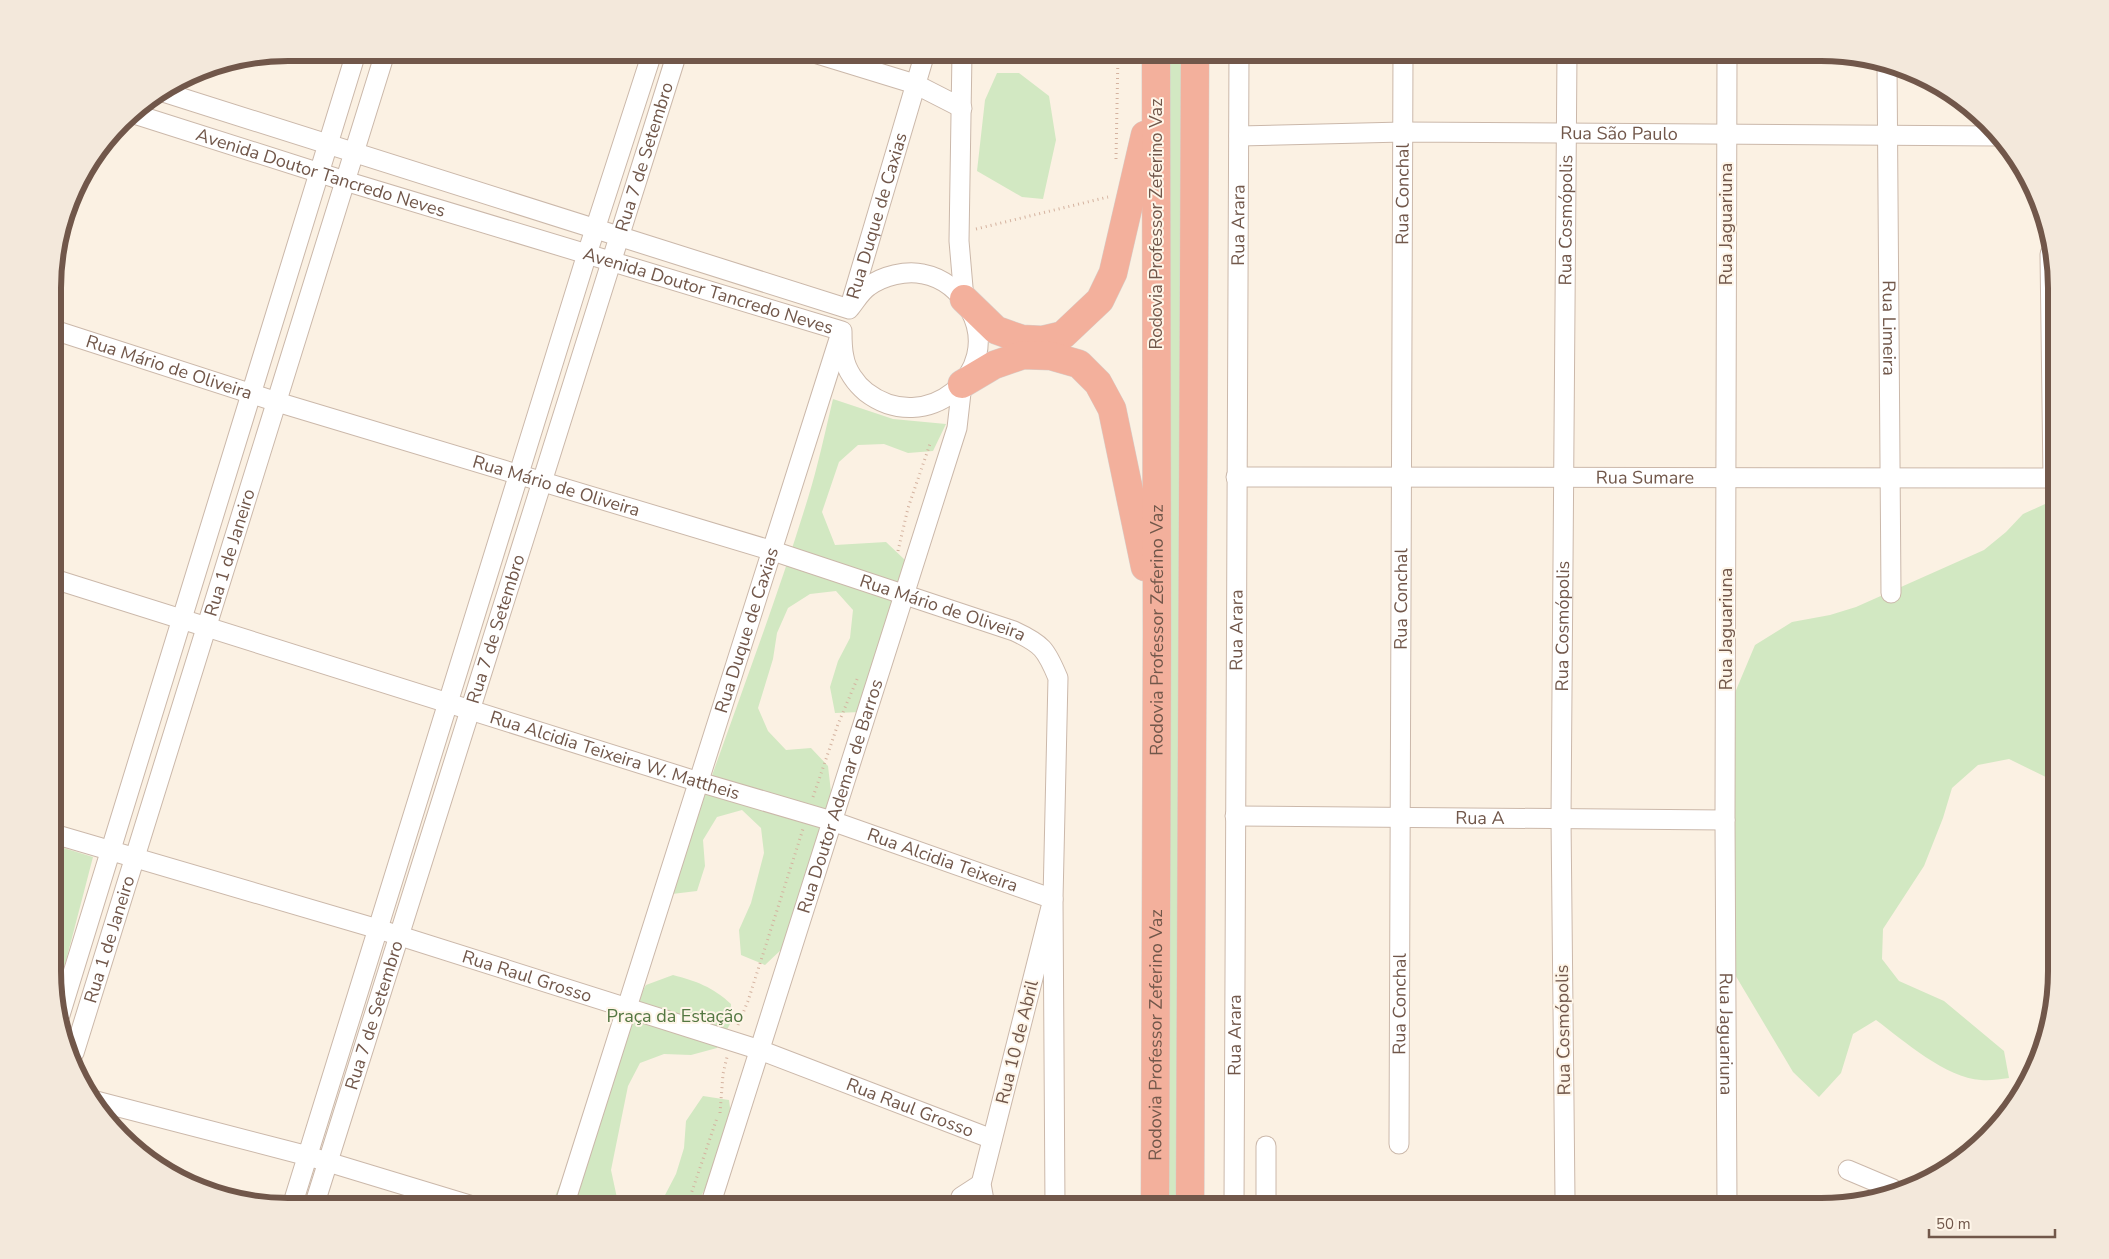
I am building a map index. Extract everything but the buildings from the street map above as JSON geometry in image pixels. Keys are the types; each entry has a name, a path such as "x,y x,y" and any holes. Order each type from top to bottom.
{"highway":[{"name":"Rodovia Professor Zeferino Vaz","path":"1155,1198 1157,635 1156,61"},
{"name":"Rodovia Professor Zeferino Vaz","path":"1190,1198 1195,61"},
{"path":"964,299 996,330 1022,340 1042,340 1063,335 1100,300 1113,273 1155,89"},
{"path":"962,384 994,365 1023,355 1051,356 1079,364 1098,383 1112,409 1157,635"}],"street":[{"name":"Rua 1 de Janeiro","path":"64,1003 353,61"},
{"name":"Rua 1 de Janeiro","path":"75,1049 382,61"},
{"name":"Rua 7 de Setembro","path":"295,1198 595,228 649,61"},
{"name":"Rua 7 de Setembro","path":"317,1198 674,61"},
{"path":"842,61 915,84 962,108"},
{"name":"Rua Duque de Caxias","path":"567,1198 849,309 922,61"},
{"path":"962,61 960,233 964,299"},
{"name":"Rua Arara","path":"1234,1198 1238,61"},
{"name":"Rua Conchal","path":"1399,1144 1403,61"},
{"name":"Rua Cosmópolis","path":"1565,1198 1561,819 1567,61"},
{"name":"Rua Jaguariuna","path":"1727,61 1725,820 1727,1198"},
{"name":"Rua Limeira","path":"1887,71 1891,593"},
{"name":"Avenida Doutor Tancredo Neves","path":"141,116 345,181 842,331 844,358 847,365 858,385 878,401 904,408 928,406 946,398 962,384 974,363 978,338 974,318 964,299 944,282 923,274 894,274 869,286 849,309 171,95"},
{"name":"Rua São Paulo","path":"1239,136 1403,132 1988,136"},
{"name":"Rua Mário de Oliveira","path":"61,332 277,402 773,551 1014,631 1035,641 1049,658 1058,678 1053,899"},
{"name":"Rua Doutor Ademar de Barros","path":"713,1198 957,428 962,384"},
{"name":"Rua Sumare","path":"1236,477 2048,478"},
{"name":"Rua Alcidia Teixeira W. Mattheis","path":"61,581 699,782 832,821"},
{"name":"Rua A","path":"1235,816 1725,820"},
{"name":"Rua Alcidia Teixeira","path":"832,821 1053,899"},
{"name":"Rua Raul Grosso","path":"61,836 378,929 760,1050 992,1139"},
{"path":"1053,899 1055,1198"},
{"name":"Rua 10 de Abril","path":"984,1198 981,1184 1053,899"},
{"path":"104,1103 308,1156 447,1198"},
{"path":"1266,1146 1266,1198"},
{"path":"1848,1170 1889,1187"},
{"path":"961,1198 981,1184"}],"path":[{"path":"1116,168 1118,61"},
{"path":"960,233 1116,195"}],"green space":[{"path":"1168,61 1183,61 1181,1198 1166,1198"},
{"path":"997,73 1019,73 1049,96 1056,140 1043,199 1022,197 977,171 985,100"},
{"path":"833,399 893,419 946,424 933,451 908,453 884,444 858,445 839,462 822,512 835,545 886,542 905,560 902,588 861,712 835,713 830,687 838,661 850,638 853,610 836,591 810,594 788,608 777,633 773,659 758,708 768,731 786,750 811,748 828,766 831,792 827,818 801,898 790,922 784,947 765,965 741,955 739,930 751,903 764,853 761,828 742,810 717,817 703,840 705,866 697,891 672,894 792,548 815,474"},
{"path":"2048,503 2048,778 2009,759 1978,765 1952,788 1943,818 1924,866 1883,929 1882,959 1899,981 1944,1001 2004,1051 2009,1078 1981,1080 1954,1073 1912,1048 1876,1020 1853,1034 1841,1073 1819,1097 1793,1072 1731,968 1734,695 1755,645 1792,622 1830,615 1856,607 1984,550 2006,532 2023,514"},
{"path":"61,847 93,857 62,978"},
{"name":"Praça da Estação","path":"673,975 704,985 718,993 731,1004 730,1024 717,1048 691,1055 664,1054 640,1063 628,1086 611,1170 617,1198 554,1198 633,1008 646,985"},
{"path":"703,1096 729,1100 731,1123 727,1141 711,1178 700,1198 662,1198 676,1174 684,1148 686,1121"}]}
